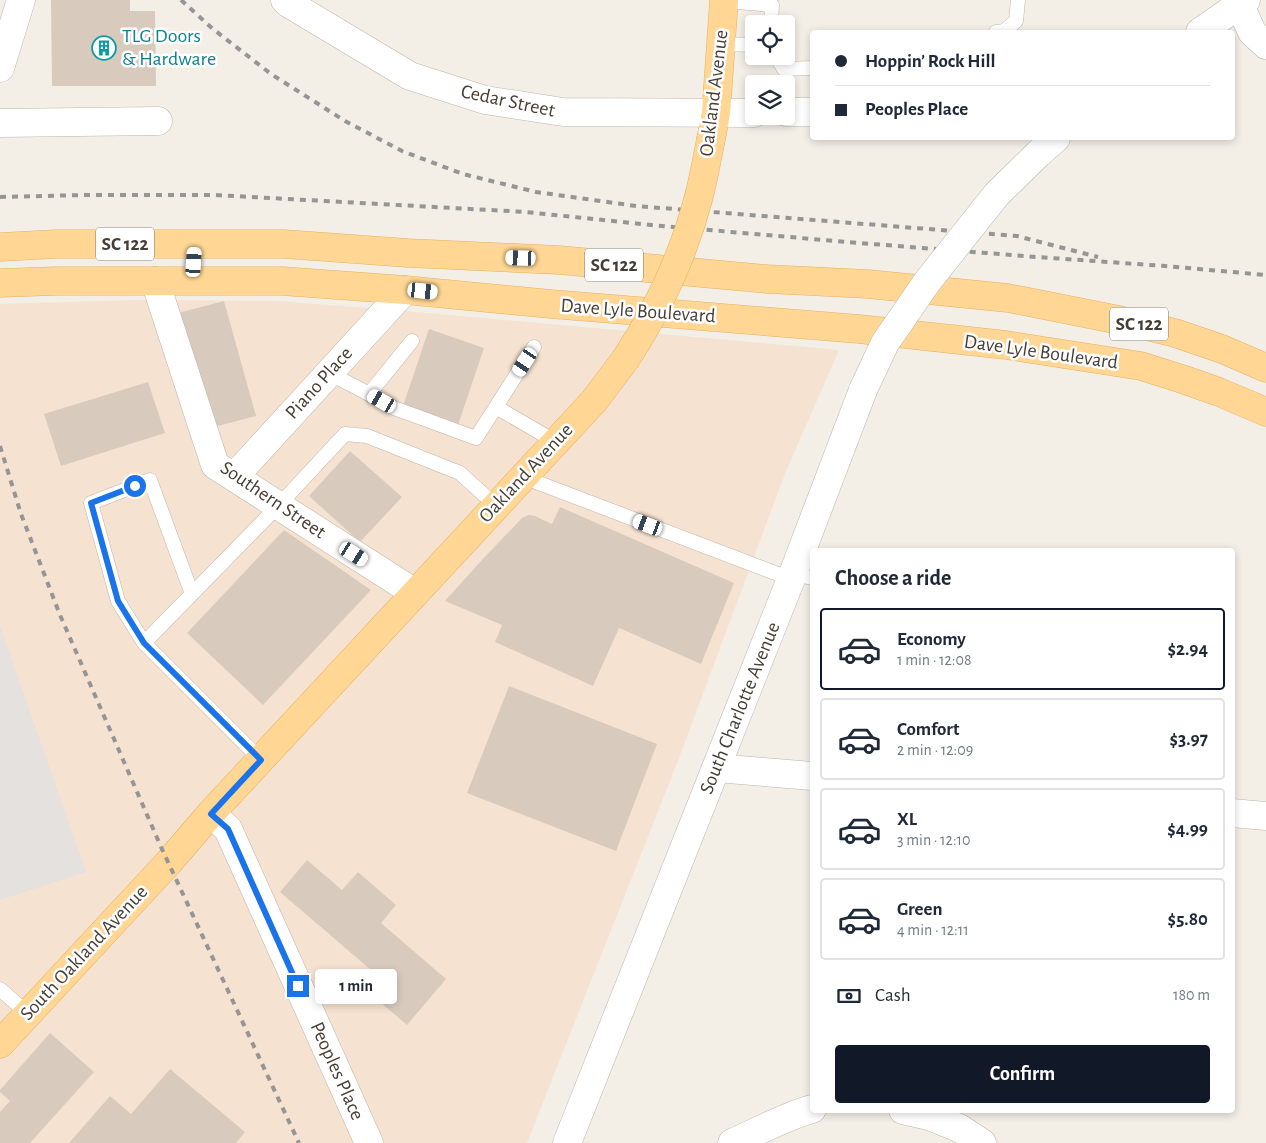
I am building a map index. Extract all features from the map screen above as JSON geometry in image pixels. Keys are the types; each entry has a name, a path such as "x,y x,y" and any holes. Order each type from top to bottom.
{"main road":[{"name":"Oakland Avenue","path":"168,862 594,401 639,338 659,303 678,260 699,196 716,113 724,0"},
{"name":"SC 122","path":"0,247 56,244 284,244 408,254 559,260 767,279 868,284 1008,298 1134,323 1175,333 1222,349 1266,368"},
{"path":"192,281 195,244"},
{"name":"Dave Lyle Boulevard","path":"0,283 56,281 282,281 859,329 1006,344 1141,366 1219,392 1266,412"},
{"name":"South Oakland Avenue","path":"0,1044 168,862"}],"street":[{"path":"0,68 21,0"},
{"name":"Cedar Street","path":"284,0 410,76 485,100 563,112 745,113"},
{"path":"1203,30 1243,2 1252,32 1266,45"},
{"path":"795,112 810,112"},
{"path":"0,123 158,121"},
{"name":"South Charlotte Avenue","path":"570,1141 716,768 799,577 864,390 885,344 927,282 997,194 1047,146"},
{"name":"Southern Street","path":"155,281 216,465 415,593"},
{"name":"Piano Place","path":"234,477 405,290"},
{"path":"716,768 810,776"},
{"path":"1235,813 1266,816"},
{"name":"Peoples Place","path":"211,814 228,829 368,1143"},
{"path":"732,1143 810,1110"},
{"path":"916,1113 959,1128 982,1143"}],"lane":[{"path":"724,0 772,5 771,15"},
{"path":"1005,30 1016,21 1018,0"},
{"path":"721,44 745,45"},
{"path":"782,65 784,69 810,68"},
{"path":"369,394 412,341"},
{"path":"329,373 394,408 476,438 534,347"},
{"path":"496,407 556,442"},
{"path":"144,643 278,506 345,434 367,436 460,473 496,506"},
{"path":"523,477 799,577"},
{"path":"192,594 150,480 91,503 118,601 144,643 261,760"},
{"path":"0,989 28,1014"}],"shaded area":[{"path":"137,300 277,301 839,350 786,471 679,758 527,1143 0,1143 0,304"},
{"path":"0,626 86,872 0,900"}],"building":[{"name":"TLG Doors & Hardware","path":"51,0 130,0 130,11 155,11 156,86 52,86"},
{"path":"224,301 256,416 210,428 178,313"},
{"path":"429,329 484,348 457,428 402,409"},
{"path":"148,382 165,433 61,466 44,414"},
{"path":"350,451 402,497 360,542 309,496"},
{"path":"560,507 734,583 701,664 619,628 593,686 495,642 502,625 445,601 522,518 529,515 535,516 552,524"},
{"path":"284,530 371,590 263,705 187,633"},
{"path":"509,686 657,744 616,851 467,793"},
{"path":"307,860 342,890 358,872 396,905 381,923 446,979 407,1025 359,984 371,970 280,892"},
{"path":"50,1033 94,1072 30,1143 0,1143 0,1112 10,1101 0,1090"},
{"path":"170,1069 245,1132 236,1143 69,1143 110,1096 131,1114"}],"railway":[{"path":"181,0 213,29 271,74 345,121 402,151 463,174 536,192 636,206 1017,236 1098,257"},
{"path":"0,197 215,195 526,212 847,242 1266,275"},
{"path":"0,446 21,514 60,615 161,847 299,1143"}],"place":[{"name":"TLG Doors & Hardware","path":"104,48"}],"route":[{"path":"135,486 91,503 118,601 144,643 261,760 211,814 228,829 298,986"}]}
